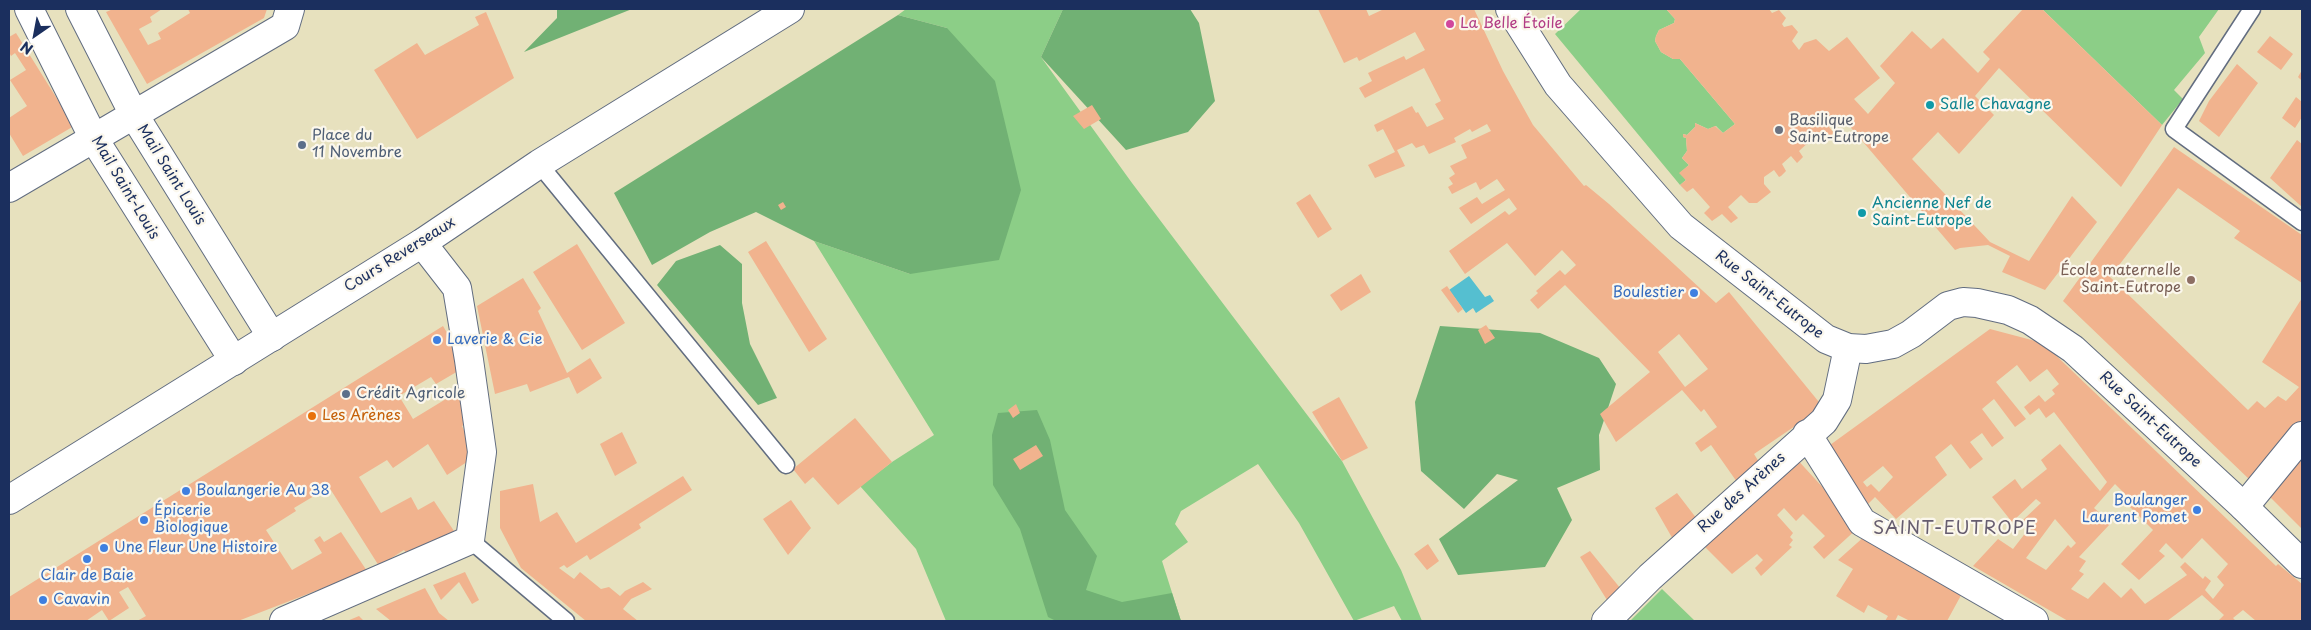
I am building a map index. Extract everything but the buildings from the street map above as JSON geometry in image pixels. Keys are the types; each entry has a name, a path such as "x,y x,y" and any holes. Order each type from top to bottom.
{"street":[{"name":"Mail Saint-Louis","path":"29,9 94,139 234,361"},
{"name":"Mail Saint Louis","path":"80,9 134,115 272,337"},
{"name":"Cours Reverseaux","path":"9,500 422,243 539,164 790,9"},
{"name":"Rue Saint-Eutrope","path":"1510,9 1558,86 1681,226 1800,321 1826,339 1848,348 1866,349 1893,344 1911,334 1948,306 1962,302 1977,302 2008,310 2030,320 2073,349 2244,507 2302,564"},
{"path":"9,188 134,115 287,18"},
{"path":"284,621 470,540 482,452 470,360 457,288 422,243"},
{"name":"Rue des Arènes","path":"1606,621 1650,577 1807,434 1824,421 1838,400 1848,348"},
{"path":"1807,434 1862,522 2034,621"},
{"path":"2244,507 2302,436"}],"lane":[{"path":"2252,9 2174,129 2302,222"},
{"path":"539,164 786,465"},
{"path":"470,540 566,621"}],"green space":[{"path":"557,9 632,9 524,52 557,18"},
{"path":"906,9 1063,9 1041,57 1132,183 1342,461 1401,570 1422,621 1402,621 1394,606 1354,621 1299,523 1258,464 1181,511 1175,524 1188,542 1162,561 1181,621 946,621 916,549 860,486 892,462 934,435 814,241 910,274 947,28 898,15"},
{"path":"1063,9 1190,9 1199,23 1215,101 1188,132 1126,150 1041,57"},
{"path":"1581,9 1666,9 1675,19 1674,23 1659,30 1656,36 1655,41 1661,52 1673,59 1680,59 1735,124 1723,133 1716,126 1708,129 1695,123 1695,127 1687,135 1683,134 1683,137 1686,138 1687,151 1682,158 1689,165 1680,173 1686,180 1680,185 1555,34"},
{"path":"2042,9 2219,9 2199,37 2205,53 2174,90 2183,99 2162,125"},
{"path":"898,15 947,28 995,81 1021,190 999,260 910,274 814,241 756,212 710,232 652,265 614,193"},
{"path":"720,245 742,264 742,303 750,344 777,398 758,405 657,285 676,261"},
{"path":"1440,326 1540,333 1599,358 1616,384 1599,435 1600,470 1557,488 1572,520 1545,567 1458,575 1439,539 1518,480 1497,474 1464,509 1421,471 1415,402"},
{"path":"1037,410 1050,440 1065,510 1097,556 1086,590 1122,602 1172,593 1181,621 1056,621 1048,617 1020,529 993,485 992,435 998,413"},
{"path":"1662,589 1695,621 1630,621"}],"water":[{"path":"1469,276 1485,297 1490,295 1494,301 1476,313 1473,308 1466,313 1449,290"}],"place":[{"name":"La Belle Étoile","path":"1450,24"},
{"name":"Salle Chavagne","path":"1930,105"},
{"name":"Basilique Saint-Eutrope","path":"1779,130"},
{"name":"Place du 11 Novembre","path":"302,145"},
{"name":"Ancienne Nef de Saint-Eutrope","path":"1862,213"},
{"name":"École maternelle Saint-Eutrope","path":"2191,280"},
{"name":"Boulestier","path":"1694,293"},
{"name":"Laverie & Cie","path":"437,340"},
{"name":"Crédit Agricole","path":"346,394"},
{"name":"Les Arènes","path":"312,416"},
{"name":"Boulangerie Au 38","path":"186,491"},
{"name":"Boulanger Laurent Pomet","path":"2197,510"},
{"name":"Épicerie Biologique","path":"144,520"},
{"name":"Une Fleur Une Histoire","path":"104,548"},
{"name":"Clair de Baie","path":"87,559"},
{"name":"Cavavin","path":"43,600"}],"district":[{"name":"SAINT-EUTROPE","path":"1955,529"}]}
